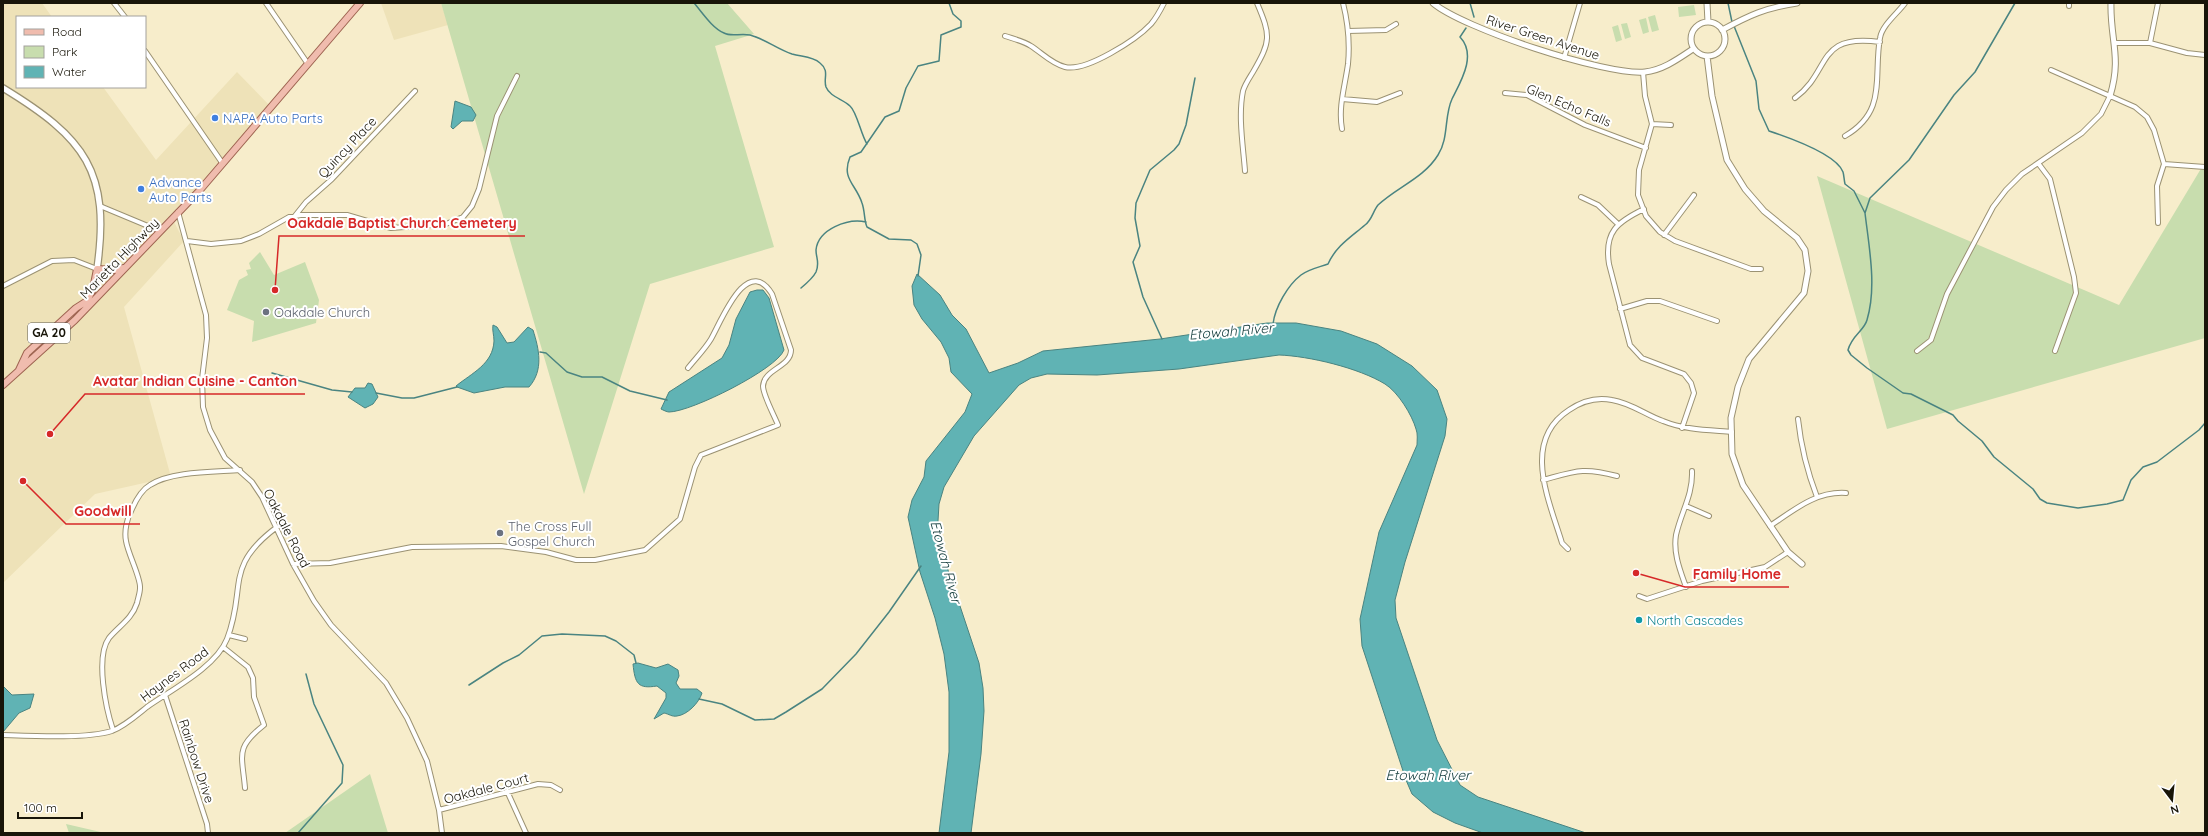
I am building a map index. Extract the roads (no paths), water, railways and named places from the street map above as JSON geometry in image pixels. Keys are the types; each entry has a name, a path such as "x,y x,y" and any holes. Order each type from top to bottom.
{"main road":[{"name":"GA 20","path":"178,212 223,164 360,3"},
{"name":"Marietta Highway","path":"3,88 40,112 74,141 95,178 100,206 102,236 93,289 87,302 75,320"},
{"name":"Marietta Highway","path":"3,385 75,320 178,212"},
{"path":"97,269 115,270 124,268"},
{"name":"Marietta Highway","path":"18,371 27,352 76,308 87,302"}],"street":[{"path":"114,3 124,16"},
{"path":"266,3 308,64"},
{"path":"1005,36 1029,45 1053,62 1065,67 1077,68 1089,64 1138,35 1160,14 1164,3"},
{"path":"1245,171 1241,104 1244,88 1266,49 1268,39 1267,25 1257,3"},
{"path":"1342,128 1340,116 1348,64 1348,31 1343,3"},
{"name":"River Green Avenue","path":"1433,3 1473,25 1564,58 1612,70 1643,72 1663,67 1693,49"},
{"path":"1564,58 1580,3"},
{"path":"1707,3 1708,22"},
{"path":"1722,30 1754,12 1798,3"},
{"path":"1845,136 1859,128 1868,116 1874,99 1879,73 1880,36 1905,3"},
{"path":"1917,351 1931,340 1946,294 1993,207 2006,190 2022,174 2082,133 2101,114 2110,96 2116,76 2116,43 2111,21 2111,3"},
{"path":"2150,43 2158,3"},
{"path":"1708,22 1718,26 1722,30 1724,35 1724,45 1717,53 1708,56 1697,53 1693,49 1690,39 1694,29 1702,23 1708,22"},
{"path":"1348,31 1386,30 1396,24"},
{"path":"1795,98 1807,89 1822,62 1833,50 1846,42 1860,39 1880,42"},
{"path":"2116,43 2150,43 2187,53 2205,55"},
{"path":"146,52 223,164"},
{"path":"1708,56 1712,96 1728,160 1745,189 1764,211 1798,238 1804,250 1808,271 1804,293 1749,359 1738,387 1731,418 1732,454 1743,485 1788,552 1802,564"},
{"path":"2051,70 2135,107 2147,117 2154,130 2164,164 2157,186 2158,223"},
{"path":"1643,72 1645,96 1652,124 1639,170 1638,195 1646,216 1664,235 1675,241 1751,269 1761,269"},
{"path":"187,241 211,244 241,241 259,234 281,220 294,216 347,215 391,228 446,224 463,217 472,206 480,189 497,116 517,76"},
{"name":"Quincy Place","path":"294,216 306,202 332,179 415,90"},
{"path":"1342,98 1378,102 1400,93"},
{"name":"Glen Echo Falls","path":"1505,93 1526,95 1585,125 1646,148"},
{"path":"1652,124 1671,125"},
{"path":"2038,163 2050,180 2074,277 2076,293 2055,351"},
{"path":"2164,164 2205,167"},
{"path":"1664,235 1694,195"},
{"path":"1581,197 1598,205 1618,224"},
{"path":"100,206 160,231"},
{"path":"1644,209 1618,224 1611,236 1607,251 1620,309 1630,344 1642,358 1684,374 1691,383 1694,393 1682,428"},
{"name":"Oakdale Road","path":"178,212 206,315 207,338 202,379 205,417 217,444 226,458 252,482 277,527 293,564 320,610 345,640 386,682 408,718 427,761 439,810 442,833"},
{"path":"3,286 52,261 74,260 97,269"},
{"path":"293,564 330,563 412,547 501,546 546,552 576,560 595,560 646,549 680,519 695,467 701,456 778,424 763,387 765,379 788,359 790,350 772,294 763,284 751,282 740,289 728,307 710,340 688,368"},
{"path":"1620,309 1647,301 1660,301 1717,321"},
{"path":"1568,549 1562,543 1541,471 1543,447 1546,436 1562,414 1585,402 1597,398 1613,400 1682,428 1732,432"},
{"path":"1798,419 1801,446 1806,470 1817,497"},
{"path":"112,730 105,696 103,669 104,650 108,640 122,627 131,615 136,605 140,588 126,540 130,512 141,494 155,482 194,474 240,470"},
{"path":"1544,480 1581,470 1594,470 1617,476"},
{"path":"1686,586 1677,561 1676,536 1693,486 1692,471"},
{"path":"1770,526 1817,497 1832,492 1846,493"},
{"path":"1686,506 1709,516"},
{"name":"Haynes Road","path":"3,735 73,735 112,730 165,695 210,661 223,647 229,635 243,565 252,548 277,527"},
{"path":"1639,596 1647,599 1702,581 1765,567 1788,552"},
{"path":"229,635 245,638"},
{"path":"223,647 248,667 253,678 254,697 264,725 249,736 242,749 245,788"},
{"name":"Rainbow Drive","path":"165,695 207,824 208,833"},
{"name":"Oakdale Court","path":"439,810 538,784 551,785 560,790"},
{"path":"507,791 526,833"}],"water":[{"path":"455,101 471,107 476,115 473,121 462,121 453,129 451,127"},
{"name":"Etowah River","path":"917,274 940,295 952,315 966,329 989,373 1018,363 1043,351 1160,339 1267,323 1296,323 1341,331 1377,344 1412,366 1437,390 1447,419 1445,436 1405,562 1395,600 1396,618 1437,740 1460,785 1478,797 1586,833 1483,833 1455,823 1433,812 1412,794 1406,780 1362,646 1360,619 1379,532 1417,445 1417,431 1404,404 1395,392 1385,384 1362,373 1334,364 1319,360 1279,355 1179,369 1097,375 1047,374 1031,378 1019,385 974,436 944,487 939,504 938,521 947,567 979,663 983,688 984,711 981,754 971,833 939,833 949,752 949,692 944,654 935,618 920,572 908,517 912,500 924,477 926,461 965,412 972,394 951,372 949,358 941,342 922,319 914,305 912,286"},
{"path":"763,290 769,298 784,350 778,358 750,378 695,405 669,412 661,409 669,392 722,358 729,345 736,319 750,292"},
{"path":"493,325 497,327 507,343 514,342 528,327 533,330 539,359 537,374 534,380 529,387 505,387 474,393 457,387 456,386 481,367 490,356 494,341"},
{"path":"368,383 372,384 378,397 373,404 365,408 348,397 355,388 365,388"},
{"path":"638,663 656,668 668,664 678,670 679,676 676,683 680,689 697,689 702,693 698,701 689,711 681,715 674,716 664,713 654,719 666,698 666,693 657,686 646,687 642,686 636,681 633,664"},
{"path":"3,686 12,695 34,694 30,708 19,713 3,732"}],"waterway":[{"path":"694,3 711,24 724,33 730,35 750,35 787,52 810,58 820,63 826,72 826,87 830,93 850,106 857,118 867,144"},
{"path":"918,276 921,255 917,244 911,240 889,239 867,227 862,203 850,181 847,171 850,157 861,152 885,117 899,111 906,88 918,66 939,61 941,35 961,27 961,21 953,14 949,3"},
{"path":"1470,3 1474,17"},
{"path":"1728,3 1732,22"},
{"path":"2015,3 1975,72 1954,95 1909,160 1870,198 1865,213 1872,281 1870,307 1865,324 1852,341 1848,350 1851,355 1867,368 1903,393 1911,394 1953,415 1982,441 1994,457 2033,489 2040,499 2047,503 2078,508 2123,500 2131,480 2143,467 2157,462 2199,430 2205,423"},
{"path":"1734,26 1756,81 1759,109 1769,131 1810,147 1839,165 1843,172 1845,184 1854,191 1865,213"},
{"path":"1273,324 1279,304 1291,284 1307,271 1328,264 1335,252 1367,223 1378,205 1418,176 1438,155 1444,141 1448,113 1452,99 1466,68 1467,52 1465,44 1460,37 1466,28"},
{"path":"1162,339 1143,297 1133,262 1140,246 1135,218 1136,203 1150,170 1179,144 1186,125 1195,78"},
{"path":"801,288 816,272 818,263 816,250 822,236 828,231 843,224 859,221 866,222"},
{"path":"540,352 546,353 567,372 582,377 602,377 630,391 667,400"},
{"path":"272,373 332,390 352,392"},
{"path":"376,393 402,398 414,398 457,387"},
{"path":"699,699 722,704 755,720 774,719 786,712 822,689 856,654 889,612 921,566"},
{"path":"469,685 503,663 519,655 542,636 562,634 605,636 616,641 634,655 636,663"},
{"path":"298,833 342,783 343,765 314,704 306,674"}],"place":[{"name":"NAPA Auto Parts","path":"215,118"},
{"name":"Advance Auto Parts","path":"141,189"},
{"name":"Oakdale Baptist Church Cemetery","path":"275,290"},
{"name":"Oakdale Church","path":"266,312"},
{"name":"Avatar Indian Cuisine - Canton","path":"50,434"},
{"name":"Goodwill","path":"23,481"},
{"name":"The Cross Full Gospel Church","path":"500,533"},
{"name":"Family Home","path":"1636,573"},
{"name":"North Cascades","path":"1639,620"}]}
